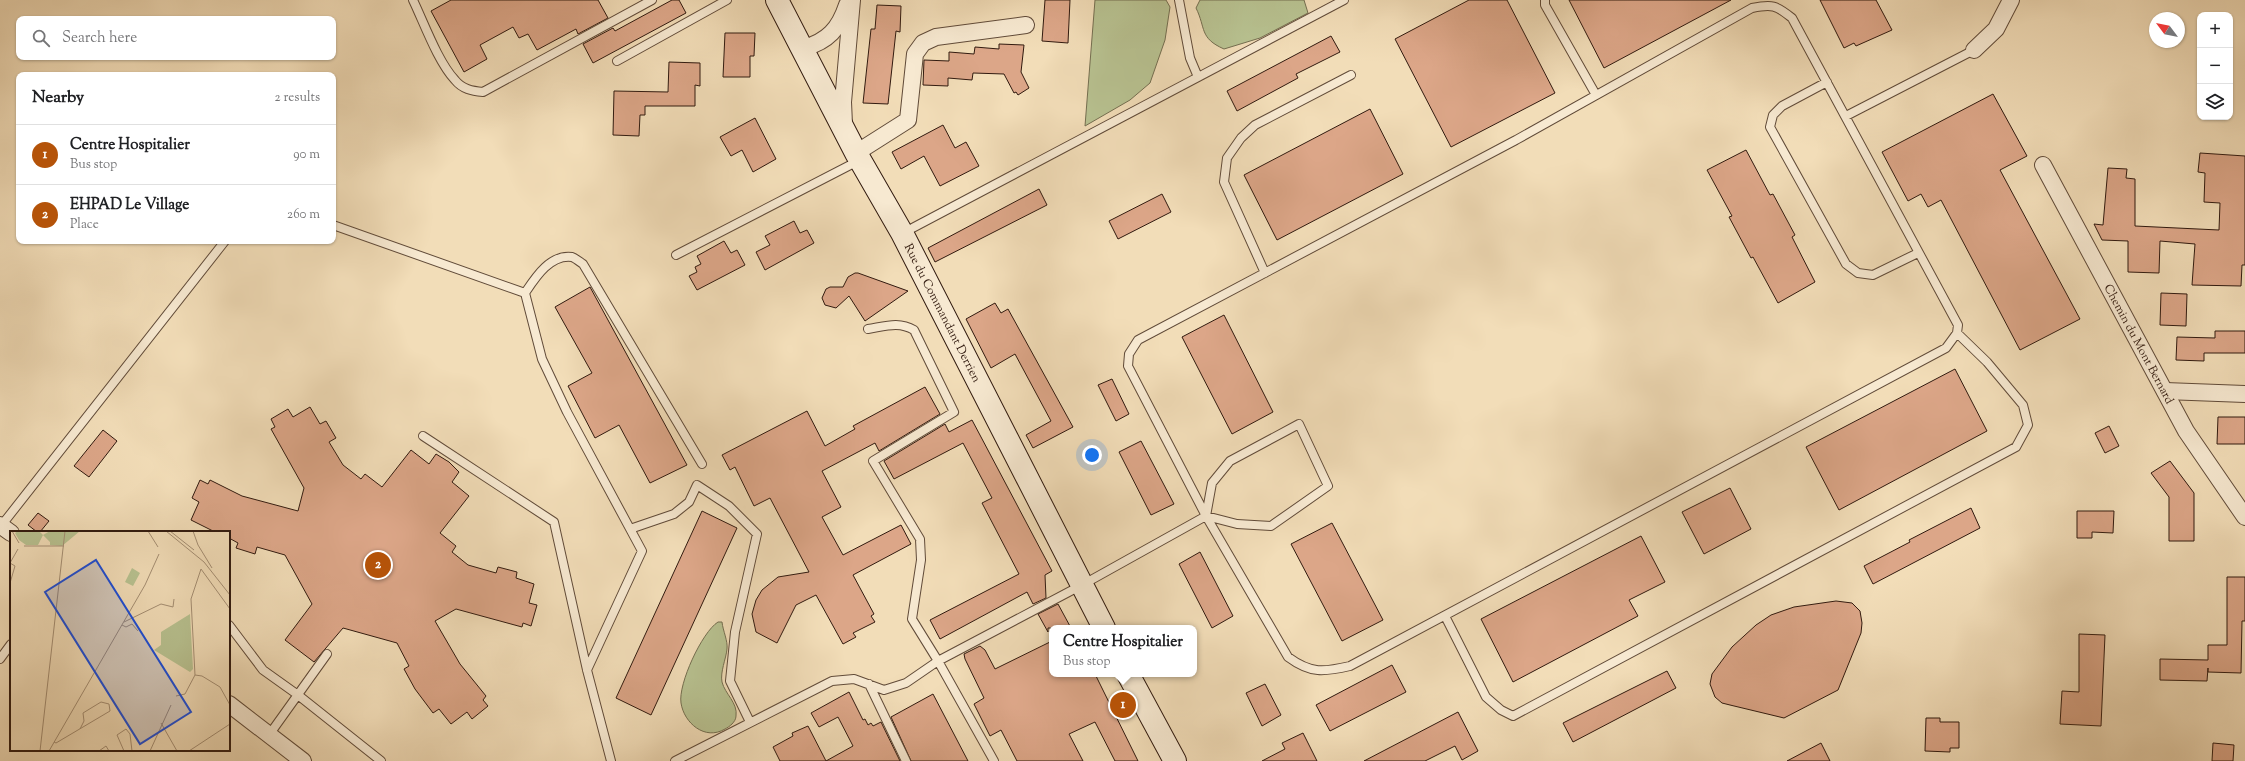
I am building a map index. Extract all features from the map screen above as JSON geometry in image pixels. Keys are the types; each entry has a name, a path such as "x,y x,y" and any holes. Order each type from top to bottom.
{"main road":[{"name":"Rue du Commandant Derrien","path":"778,0 804,48 858,157 902,233 1102,625"},
{"path":"1130,677 1175,761"}],"street":[{"path":"804,48 820,43 833,34 841,23 849,0"},
{"path":"845,132 842,102 852,0"},
{"path":"1974,50 1996,29 2011,0"},
{"path":"858,157 908,120 915,54 923,43 936,37 1026,25"},
{"name":"Chemin du Mont Bernard","path":"2043,165 2186,431 2245,517"},
{"path":"2164,391 2245,394"},
{"path":"231,710 269,735 303,761"}],"lane":[{"path":"413,0 448,70 456,81 472,92 483,92 652,0"},
{"path":"617,61 726,0"},
{"path":"1179,0 1190,58 1198,77"},
{"path":"902,233 1344,0"},
{"path":"1545,0 1545,6 1596,95"},
{"path":"1770,2 1792,18 1958,325 1957,333 1946,348 1350,666 1329,671 1315,670 1301,667 1288,658 1206,516 1128,366 1129,354 1138,340 1596,95 1752,8 1770,2"},
{"path":"1846,116 1974,50"},
{"path":"1265,273 1224,182 1227,158 1241,138 1255,125 1351,76"},
{"path":"1827,82 1782,106 1773,115 1770,128 1846,264 1858,273 1873,275 1918,253"},
{"path":"676,255 858,157"},
{"path":"336,226 525,293"},
{"path":"4,528 223,244"},
{"path":"587,670 642,551 567,412 542,359 525,293 537,274 556,260 572,257 583,264 702,464"},
{"path":"868,329 894,324 905,324 914,330 954,412 873,461 920,539 920,560 912,619 938,661 994,761"},
{"path":"1445,616 1486,697 1501,710 1513,716 2016,447 2028,425 2023,405 1987,362 1957,333"},
{"path":"675,761 832,681 854,679 884,690 906,683 938,661 1082,585 1206,516 1238,524 1271,526 1328,486 1299,424 1230,461 1212,483 1206,516"},
{"path":"423,436 554,522 587,670 611,761"},
{"path":"630,529 674,514 689,502 697,485 729,506 756,534 735,632 730,681 750,722"},
{"path":"230,626 263,670 298,695 381,761"},
{"path":"0,659 10,645"},
{"path":"269,735 327,654"},
{"path":"869,684 906,761"}],"green space":[{"path":"1095,0 1166,0 1170,7 1165,40 1150,83 1130,100 1085,126"},
{"path":"1200,0 1304,0 1308,13 1260,38 1224,49 1210,41 1204,32 1196,8"},
{"path":"718,622 722,622 727,646 722,682 735,707 736,718 734,722 725,729 710,733 697,728 686,717 681,703 681,694 687,672 698,647 705,636"}],"building":[{"path":"451,0 598,0 608,18 578,34 576,29 537,50 528,34 519,38 513,27 480,45 487,59 464,72 431,11"},
{"path":"672,0 679,0 686,13 593,63 583,44 613,28 615,31"},
{"path":"1045,0 1070,0 1068,43 1042,41"},
{"path":"1469,0 1507,0 1555,93 1451,147 1395,39"},
{"path":"1569,0 1731,0 1604,68"},
{"path":"1820,0 1876,0 1892,30 1856,46 1854,43 1844,48"},
{"path":"877,5 901,6 900,32 896,31 888,104 863,103 871,29 875,29"},
{"path":"725,33 755,33 754,56 750,56 750,77 723,77"},
{"path":"1331,36 1340,52 1296,74 1298,78 1237,111 1227,91"},
{"path":"999,44 1024,45 1021,72 1029,88 1018,95 1016,92 1014,93 1004,74 973,73 972,80 948,78 948,86 923,85 924,60 949,61 949,52 974,54 975,47 999,49"},
{"path":"669,62 700,63 700,86 695,85 695,106 645,106 645,115 640,115 639,136 613,135 614,91 668,92"},
{"path":"1993,94 2027,156 2000,170 2080,319 2020,350 1941,200 1928,207 1921,194 1908,201 1882,152"},
{"path":"1370,109 1403,174 1277,240 1244,175"},
{"path":"755,118 776,159 753,172 742,150 731,156 720,137"},
{"path":"943,125 955,148 966,142 979,166 940,186 924,156 901,169 892,152"},
{"path":"1746,150 1770,195 1773,194 1795,235 1792,237 1815,282 1778,303 1729,217 1732,216 1707,170"},
{"path":"2200,153 2245,156 2245,265 2242,265 2241,286 2192,285 2195,244 2160,241 2159,273 2128,272 2128,241 2102,240 2094,224 2103,225 2108,168 2127,169 2126,178 2135,179 2135,226 2219,230 2220,203 2204,202 2205,173 2198,172"},
{"path":"1039,189 1047,205 935,262 928,248"},
{"path":"1162,194 1171,212 1118,239 1109,221"},
{"path":"794,221 800,233 807,230 814,243 765,270 756,252 770,245 765,236"},
{"path":"724,241 731,253 737,250 745,265 697,290 689,276 697,272 695,267 701,264 697,256"},
{"path":"855,273 908,291 865,321 849,296 836,308 825,305 822,298 826,289 830,287 843,287 848,277"},
{"path":"590,287 687,465 650,483 619,425 595,438 568,386 592,373 555,307"},
{"path":"2161,293 2187,294 2186,326 2160,325"},
{"path":"995,303 1001,313 1008,309 1073,427 1033,448 1026,435 1051,421 1015,354 991,368 966,319"},
{"path":"1224,315 1273,412 1232,434 1182,337"},
{"path":"2215,331 2245,331 2245,353 2204,353 2204,361 2176,360 2177,337 2215,338"},
{"path":"1955,369 1987,431 1839,510 1806,447"},
{"path":"1112,379 1129,414 1116,421 1098,385"},
{"path":"925,387 940,414 879,451 875,443 822,471 841,507 822,517 843,555 901,525 911,544 853,575 874,614 871,616 875,622 853,633 856,637 843,644 816,595 796,605 777,643 756,632 752,614 756,600 762,590 778,577 809,572 770,498 754,506 735,467 730,470 722,455 807,411 825,446 855,429 853,426"},
{"path":"310,407 320,424 326,421 336,438 329,442 343,465 361,479 365,474 382,487 411,450 429,464 436,454 449,462 459,472 452,482 469,496 440,533 456,546 452,552 468,565 496,573 498,567 517,572 516,578 534,584 529,603 537,605 531,626 523,623 522,627 456,609 435,621 460,664 486,696 483,700 488,706 472,719 467,712 451,724 439,709 433,713 415,689 404,669 409,666 397,643 343,628 314,662 285,640 312,604 285,555 257,547 255,554 236,548 238,543 230,539 230,531 213,531 191,520 199,502 192,498 200,480 208,484 210,480 242,496 298,511 304,488 271,429 275,427 271,419 288,409 293,417"},
{"path":"2218,417 2245,417 2245,444 2217,444"},
{"path":"972,420 1052,571 1045,575 1046,598 1033,604 1027,592 940,639 930,620 1019,574 982,503 992,498 963,443 894,479 884,461 945,424 949,432"},
{"path":"2109,426 2119,446 2105,453 2095,433"},
{"path":"103,430 117,441 89,477 74,466"},
{"path":"1141,441 1174,504 1151,515 1119,452"},
{"path":"2170,461 2194,493 2194,541 2169,541 2169,497 2151,473"},
{"path":"1730,488 1751,529 1704,554 1682,512"},
{"path":"1971,508 1980,528 1873,584 1864,566 1910,542 1909,540"},
{"path":"702,511 737,528 651,715 616,698"},
{"path":"2077,511 2114,511 2113,533 2092,532 2092,538 2077,538"},
{"path":"38,513 49,521 41,531 36,531 28,525"},
{"path":"1332,523 1383,620 1342,641 1291,544"},
{"path":"1641,536 1665,582 1629,600 1638,616 1513,682 1481,619"},
{"path":"1200,552 1233,616 1212,628 1179,564"},
{"path":"2227,577 2245,577 2245,621 2242,621 2241,673 2208,672 2208,668 2207,681 2160,680 2160,659 2208,660 2208,645 2227,645"},
{"path":"1836,601 1852,603 1860,611 1862,623 1861,633 1838,690 1784,718 1722,703 1715,697 1710,684 1712,674 1732,647 1756,625 1771,615 1794,607"},
{"path":"1058,604 1069,625 1049,625 1048,632 1038,614"},
{"path":"2079,634 2105,635 2101,726 2060,724 2062,691 2079,692"},
{"path":"1049,642 1049,677 1096,677 1138,761 1115,761 1095,722 1069,734 1083,761 1017,761 1001,730 990,736 974,704 984,698 964,654 980,646 985,650 995,669"},
{"path":"1392,665 1406,692 1330,731 1316,705"},
{"path":"1667,671 1676,688 1573,742 1563,723"},
{"path":"1265,684 1281,715 1262,726 1246,693"},
{"path":"849,692 863,720 865,719 868,725 871,723 873,726 881,722 900,761 826,761 853,746 838,717 819,727 811,713"},
{"path":"933,694 968,761 911,761 891,717"},
{"path":"1458,712 1478,751 1462,760 1455,746 1425,761 1364,761"},
{"path":"1926,718 1940,718 1940,722 1959,722 1959,748 1950,748 1950,752 1925,751"},
{"path":"808,726 826,761 780,761 773,747 793,736 792,733"},
{"path":"1303,733 1317,761 1262,761 1285,749 1282,743"},
{"path":"1821,743 1830,761 1787,761"},
{"path":"2213,743 2234,745 2233,761 2212,761"}],"place":[{"name":"EHPAD Le Village","path":"378,565"},
{"name":"Centre Hospitalier","path":"1123,705"}]}
